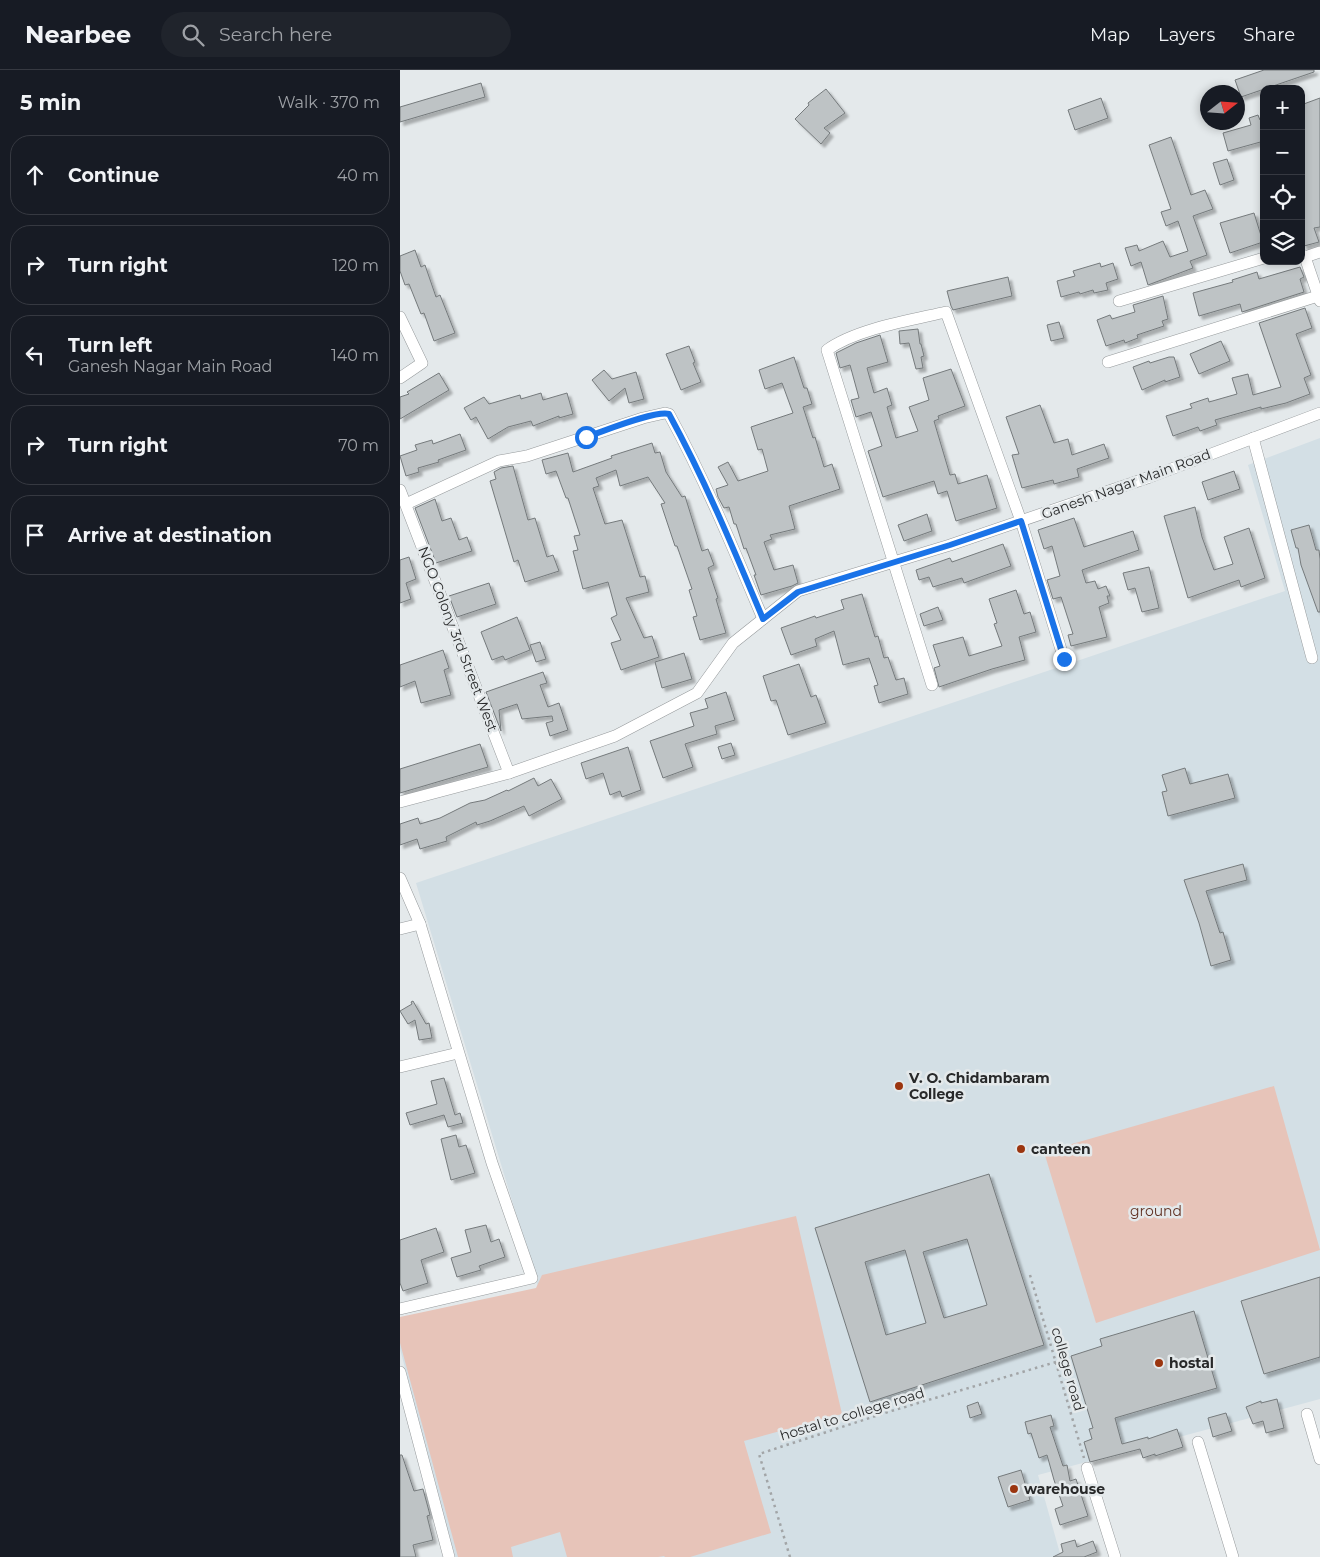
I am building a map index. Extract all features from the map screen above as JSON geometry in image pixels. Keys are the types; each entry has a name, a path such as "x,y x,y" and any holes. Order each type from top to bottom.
{"street":[{"path":"1305,256 1320,252"},
{"path":"1120,301 1260,259"},
{"path":"1108,362 1319,299 1305,261"},
{"path":"932,685 826,350 838,342 898,322 946,312 1021,521 1064,659"},
{"path":"400,317 422,363 400,378"},
{"name":"Ganesh Nagar Main Road","path":"400,802 509,773 615,736 697,693 733,643 798,592 1021,521 1150,477 1320,412"},
{"path":"406,504 500,461 527,456 643,418 665,413 669,414 726,531 763,619"},
{"path":"1252,438 1312,658"},
{"name":"NGO Colony 3rd Street West","path":"400,490 509,773"},
{"path":"400,878 420,924 492,1163 532,1278 400,1309"},
{"path":"400,929 420,924"},
{"path":"400,1067 458,1053"},
{"path":"400,1372 449,1557"},
{"path":"1307,1414 1320,1459"},
{"path":"1198,1442 1233,1557"},
{"path":"1087,1468 1115,1557"}],"path":[{"name":"college road","path":"1030,1275 1087,1468"},
{"name":"hostal to college road","path":"790,1557 759,1454 888,1412 1056,1362"}],"shaded area":[{"name":"V. O. Chidambaram College","path":"1320,438 1320,1399 1038,1475 1061,1557 455,1557 400,1349 400,1335 539,1290 416,883 1285,591 1248,465"}],"green space":[{"name":"ground","path":"1274,1086 1320,1250 1096,1323 1044,1152"},
{"path":"796,1216 842,1414 744,1441 771,1533 690,1557 567,1557 560,1532 511,1547 513,1557 458,1557 400,1343 400,1317 536,1288 542,1275"}],"building":[{"path":"1264,70 1314,70 1314,72 1276,85 1260,85 1260,90 1245,96 1245,85 1237,85 1235,80"},
{"path":"481,83 485,97 400,122 400,107"},
{"path":"826,89 845,113 824,128 830,133 821,144 795,119 809,105 808,103"},
{"path":"1101,98 1108,118 1075,130 1068,110"},
{"path":"1320,98 1320,227 1314,228 1319,242 1305,246 1305,130 1305,104"},
{"path":"1258,115 1260,120 1260,142 1228,151 1223,133 1234,130 1245,130 1245,127 1251,125 1249,118"},
{"path":"1171,137 1191,195 1205,190 1213,209 1193,216 1207,255 1190,261 1193,268 1148,285 1141,262 1131,266 1125,248 1137,245 1139,251 1163,241 1170,257 1188,251 1178,221 1166,226 1161,212 1171,209 1149,145"},
{"path":"1227,159 1234,180 1220,185 1213,163"},
{"path":"1254,213 1260,232 1260,243 1230,253 1220,223"},
{"path":"415,250 421,267 425,265 436,297 440,295 455,333 434,341 424,313 421,314 409,284 405,285 400,271 400,256"},
{"path":"1100,263 1101,267 1113,263 1118,279 1106,283 1108,290 1094,293 1093,290 1080,294 1079,292 1061,297 1057,281 1075,276 1073,271"},
{"path":"1300,267 1304,277 1300,279 1304,292 1242,312 1240,304 1199,316 1193,293 1233,282 1232,280 1257,272 1259,279"},
{"path":"1008,277 1012,296 953,310 947,291"},
{"path":"1163,296 1168,319 1162,321 1164,326 1137,335 1138,338 1125,343 1124,340 1106,346 1097,320 1110,315 1112,319 1135,312 1133,305"},
{"path":"1305,308 1312,328 1296,334 1311,375 1304,378 1310,394 1286,403 1261,409 1261,407 1215,420 1217,425 1200,431 1198,427 1173,436 1166,416 1192,408 1190,404 1208,398 1209,402 1237,394 1232,378 1248,374 1253,395 1281,387 1259,323"},
{"path":"1059,322 1064,338 1051,341 1047,325"},
{"path":"918,329 924,356 921,357 923,368 916,369 909,343 900,344 899,331"},
{"path":"880,335 888,362 867,368 874,393 887,388 892,405 887,407 896,438 918,431 909,407 929,400 923,378 951,369 965,406 938,416 939,419 934,421 950,475 955,474 958,484 987,475 997,508 956,521 947,491 938,494 934,481 883,497 868,451 882,446 871,412 856,417 851,400 859,398 850,365 840,368 836,353 856,343"},
{"path":"1221,341 1230,361 1199,374 1190,354"},
{"path":"689,346 695,362 693,363 701,382 681,390 666,354"},
{"path":"794,357 804,388 807,388 812,404 803,407 813,438 815,437 824,467 832,464 840,489 789,506 795,529 770,535 772,539 764,542 774,570 793,565 798,583 761,595 754,575 756,575 746,548 744,549 736,524 734,524 729,507 724,508 718,497 716,489 728,485 718,467 728,462 738,481 768,471 762,449 758,450 751,427 793,413 782,383 765,389 759,370"},
{"path":"1174,357 1180,377 1165,382 1165,380 1142,390 1133,367"},
{"path":"604,370 612,379 636,372 644,399 629,403 625,388 609,401 592,380"},
{"path":"439,373 449,390 400,419 400,397 409,394 407,392"},
{"path":"541,393 543,400 567,393 573,414 559,418 559,416 533,426 531,421 508,427 488,439 476,417 471,420 464,408 484,397 489,404 520,395 521,399"},
{"path":"1040,405 1054,443 1068,439 1072,455 1104,444 1109,458 1077,469 1079,477 1054,484 1053,480 1022,488 1012,455 1019,454 1006,417"},
{"path":"460,434 466,450 438,460 439,462 418,468 419,472 406,476 400,456 417,450 415,445 432,440 433,444"},
{"path":"652,443 655,453 660,452 666,472 682,497 685,496 702,551 708,549 714,565 708,568 718,598 716,599 726,633 700,640 693,617 697,616 689,590 692,589 661,504 665,503 648,477 620,486 616,470 596,478 599,486 593,488 605,524 622,520 640,577 645,576 649,592 626,598 644,638 652,636 659,657 621,670 611,643 621,640 611,618 617,615 608,582 583,589 573,551 578,550 574,536 580,535 568,498 566,498 556,471 546,474 542,460 568,453 573,472 612,458 611,456"},
{"path":"513,466 528,520 535,518 547,557 553,555 559,571 525,582 518,560 514,562 490,481 496,479 494,472 501,468"},
{"path":"1234,471 1240,489 1208,500 1202,482"},
{"path":"435,499 442,521 451,518 459,540 467,537 472,551 436,563 415,508"},
{"path":"1195,507 1202,537 1214,570 1233,564 1224,537 1249,528 1265,578 1241,587 1239,580 1188,598 1164,516"},
{"path":"927,514 932,531 904,541 898,525"},
{"path":"1074,518 1084,547 1133,531 1139,550 1082,570 1086,583 1095,581 1098,589 1106,586 1110,596 1107,596 1109,603 1099,607 1107,637 1071,646 1068,635 1073,634 1061,597 1053,599 1047,580 1060,576 1052,546 1044,549 1038,530"},
{"path":"1309,525 1316,550 1319,550 1320,612 1318,612 1301,565 1298,548 1296,548 1291,530"},
{"path":"1003,544 1011,566 964,583 962,578 933,587 929,577 919,580 916,570 950,558 952,562"},
{"path":"409,557 416,579 406,583 411,599 400,603 400,560"},
{"path":"1149,567 1159,608 1142,612 1135,588 1128,590 1123,573"},
{"path":"489,583 496,604 457,617 449,596"},
{"path":"1016,590 1024,614 1030,612 1036,632 1019,637 1025,660 939,687 934,668 940,666 933,645 963,637 969,656 1002,646 994,624 997,623 989,599"},
{"path":"862,594 875,637 878,636 884,658 888,657 896,680 904,678 908,694 879,703 874,686 878,685 869,658 843,665 834,631 815,639 817,646 791,655 781,628 815,616 816,618 844,609 841,600"},
{"path":"938,607 943,620 924,626 920,614"},
{"path":"517,617 530,650 505,660 503,656 492,660 481,632"},
{"path":"540,642 546,659 536,662 530,645"},
{"path":"443,650 449,668 444,670 451,695 421,703 415,681 400,687 400,665"},
{"path":"684,653 692,679 662,688 655,662"},
{"path":"799,664 811,697 816,695 826,723 788,735 776,700 771,701 763,676"},
{"path":"543,672 547,683 540,685 548,707 559,703 568,730 550,736 546,723 553,721 552,716 522,719 517,704 499,710 501,731 486,692"},
{"path":"726,692 735,720 715,726 717,734 685,744 693,767 663,778 650,741 694,726 690,713 708,708 705,699"},
{"path":"731,743 735,755 722,759 718,747"},
{"path":"480,744 488,767 400,793 400,769"},
{"path":"628,747 641,790 622,797 620,791 610,795 603,773 586,779 581,763"},
{"path":"1185,768 1190,784 1228,774 1235,798 1168,816 1162,792 1167,791 1162,775"},
{"path":"534,778 538,786 551,779 562,799 529,816 524,806 490,821 477,825 476,822 446,837 447,841 420,849 417,839 400,845 400,824 418,818 420,824 440,818 470,803 485,800"},
{"path":"1243,864 1247,880 1206,891 1220,933 1223,932 1231,960 1211,966 1184,880"},
{"path":"413,1001 426,1024 429,1023 432,1038 419,1040 415,1020 408,1024 400,1011 412,1004 411,1002"},
{"path":"444,1078 455,1115 460,1113 463,1123 448,1127 444,1115 410,1125 406,1113 437,1104 431,1081"},
{"path":"456,1135 459,1147 466,1145 475,1173 451,1180 441,1139"},
{"path":"989,1174 1044,1345 870,1402 815,1228","holes":["967,1239 987,1305 944,1318 923,1252","905,1250 926,1323 886,1335 865,1262"]},
{"path":"486,1225 491,1242 499,1239 505,1257 479,1266 481,1270 457,1277 451,1258 471,1252 465,1230"},
{"path":"436,1228 444,1252 421,1260 428,1283 403,1291 400,1283 400,1240"},
{"path":"1320,1277 1320,1357 1264,1374 1241,1301"},
{"name":"hostal","path":"1194,1311 1217,1388 1115,1418 1122,1444 1148,1437 1148,1439 1177,1429 1183,1447 1143,1458 1140,1449 1090,1462 1084,1442 1092,1439 1089,1429 1093,1428 1071,1356 1102,1346 1100,1339"},
{"path":"1277,1399 1284,1428 1266,1433 1263,1421 1253,1424 1246,1407 1261,1401 1261,1403"},
{"path":"978,1402 982,1414 970,1418 967,1406"},
{"path":"1226,1413 1232,1431 1213,1437 1208,1418"},
{"path":"1051,1415 1054,1426 1050,1427 1063,1466 1067,1465 1070,1481 1076,1479 1088,1516 1060,1525 1055,1509 1063,1506 1047,1455 1039,1458 1031,1433 1028,1434 1025,1422"},
{"path":"400,1455 402,1455 414,1491 423,1489 430,1515 427,1516 433,1540 413,1545 416,1557 400,1557"},
{"name":"warehouse","path":"1021,1470 1030,1500 1008,1507 998,1477"},
{"path":"1075,1540 1077,1547 1093,1541 1097,1552 1084,1557 1053,1557 1063,1552 1061,1544"}],"place":[{"name":"V. O. Chidambaram College","path":"899,1086"},
{"name":"canteen","path":"1021,1149"},
{"name":"hostal","path":"1159,1363"},
{"name":"warehouse","path":"1014,1489"}],"route":[{"path":"586,437 643,418 665,413 669,414 726,531 763,619 798,592 1021,521 1064,659"}]}
